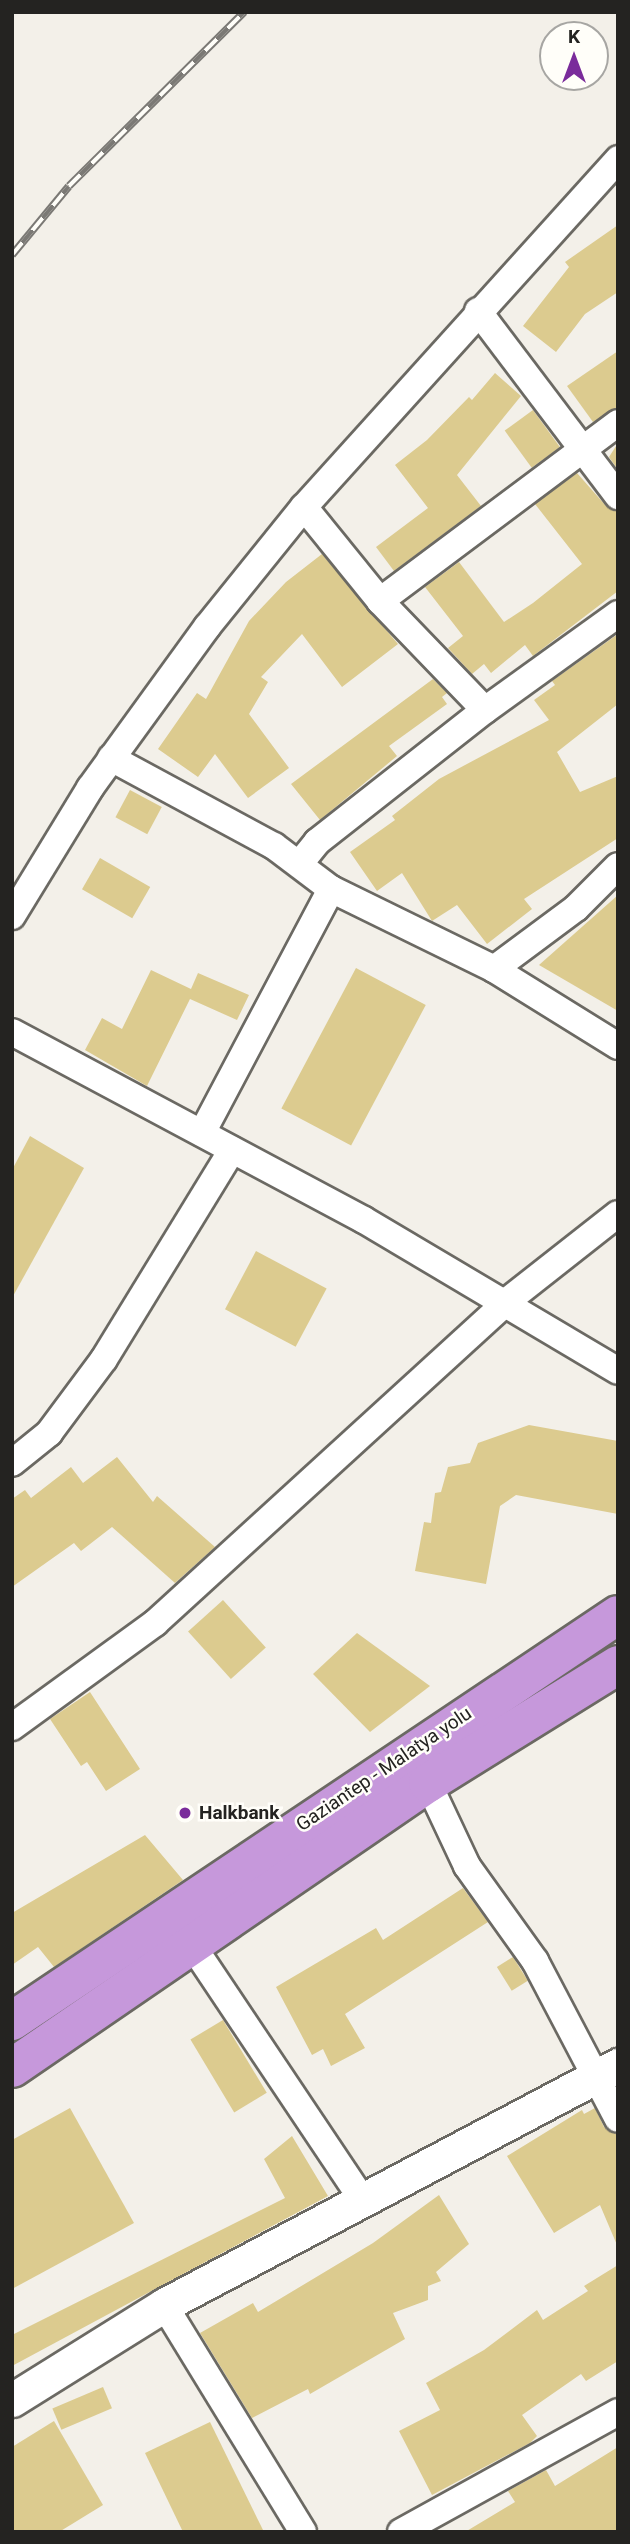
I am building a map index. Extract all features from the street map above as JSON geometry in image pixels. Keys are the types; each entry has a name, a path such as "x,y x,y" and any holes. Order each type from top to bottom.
{"highway":[{"name":"Gaziantep - Malatya yolu","path":"12,2021 618,1615"},
{"name":"Gaziantep - Malatya yolu","path":"12,2068 428,1783 618,1665"}],"street":[{"path":"12,916 111,758 207,626 304,507 478,311 618,159"},
{"path":"478,311 584,446 618,496"},
{"path":"380,601 618,423"},
{"path":"304,507 380,601 485,710"},
{"path":"301,862 317,842 485,710 618,614"},
{"path":"111,758 301,862 331,889 494,969 618,1046"},
{"path":"494,969 576,908 618,866"},
{"path":"202,1133 331,889"},
{"path":"12,1032 202,1133 506,1303 618,1371"},
{"path":"12,1463 49,1433 104,1359 232,1150"},
{"path":"12,1727 155,1623 506,1303 618,1214"},
{"path":"428,1783 467,1866 535,1961 606,2071 618,2119"},
{"path":"192,1945 363,2200"},
{"path":"12,2400 164,2305 606,2071"},
{"path":"164,2305 303,2532"},
{"path":"401,2532 618,2412"}],"building":[{"path":"618,225 618,292 585,314 556,352 523,326 569,267 565,262"},
{"path":"618,351 618,408 593,422 567,386"},
{"path":"495,373 521,396 457,475 481,506 394,571 376,547 428,508 395,465 427,440 469,397 472,400"},
{"path":"533,410 560,447 532,468 505,431"},
{"path":"618,443 618,470 609,457"},
{"path":"577,473 606,506 618,511 618,591 533,656 525,645 491,673 484,664 472,674 448,648 463,636 425,587 459,562 504,622 533,603 582,564 535,504"},
{"path":"322,554 398,644 342,687 302,634 261,677 268,682 249,714 289,768 248,798 215,754 198,777 158,749 197,693 206,699 249,621 286,582"},
{"path":"618,634 618,704 557,752 580,792 618,776 618,838 524,899 532,909 487,944 457,905 432,921 402,873 377,891 350,852 395,820 392,816 439,779 549,720 534,700 555,685 552,681"},
{"path":"433,679 447,693 442,697 447,704 389,746 397,756 320,820 291,784"},
{"path":"130,790 162,807 147,834 115,817"},
{"path":"100,858 150,887 132,918 82,889"},
{"path":"618,895 618,1011 539,965"},
{"path":"356,968 426,1005 351,1145 281,1108"},
{"path":"151,970 191,989 198,973 249,995 237,1020 190,999 147,1086 85,1050 102,1018 122,1029"},
{"path":"30,1136 84,1168 12,1298 12,1170"},
{"path":"256,1251 327,1289 296,1347 225,1309"},
{"path":"529,1425 618,1441 618,1514 516,1495 500,1506 486,1584 415,1571 424,1522 431,1523 435,1493 441,1492 448,1467 470,1463 478,1443"},
{"path":"117,1457 153,1502 157,1496 215,1547 175,1583 112,1527 81,1551 74,1543 12,1587 12,1499 25,1490 31,1498 71,1467 83,1483"},
{"path":"223,1600 266,1648 231,1679 188,1631"},
{"path":"357,1633 430,1686 370,1732 313,1674"},
{"path":"90,1692 140,1769 106,1791 87,1762 81,1766 50,1719"},
{"path":"145,1835 183,1880 54,1967 38,1947 12,1965 12,1913"},
{"path":"463,1888 488,1922 345,2014 365,2048 331,2066 323,2049 312,2055 276,1987 376,1928 383,1940"},
{"path":"513,1957 528,1981 512,1991 497,1967"},
{"path":"223,2020 267,2093 234,2112 190,2040"},
{"path":"70,2108 134,2223 12,2289 12,2140"},
{"path":"595,2108 604,2127 618,2135 617,2245 600,2205 554,2233 507,2156 582,2110 584,2114"},
{"path":"292,2136 328,2196 12,2366 12,2335 285,2198 264,2159"},
{"path":"439,2195 469,2244 436,2272 441,2281 428,2286 428,2300 393,2313 405,2339 310,2394 308,2389 252,2418 200,2333 253,2303 258,2312 373,2243"},
{"path":"618,2265 618,2361 586,2381 581,2374 522,2415 537,2436 530,2443 432,2495 399,2431 440,2410 426,2383 484,2350 537,2310 543,2320 588,2291 584,2286"},
{"path":"103,2387 112,2408 61,2430 52,2408"},
{"path":"54,2421 103,2505 59,2532 12,2532 12,2447"},
{"path":"210,2422 264,2532 183,2532 145,2453"},
{"path":"618,2447 618,2532 465,2532 515,2502 508,2491 546,2470 555,2486"}],"railway":[{"path":"12,255 69,186 244,12"}],"place":[{"name":"Halkbank","path":"185,1813"}]}
